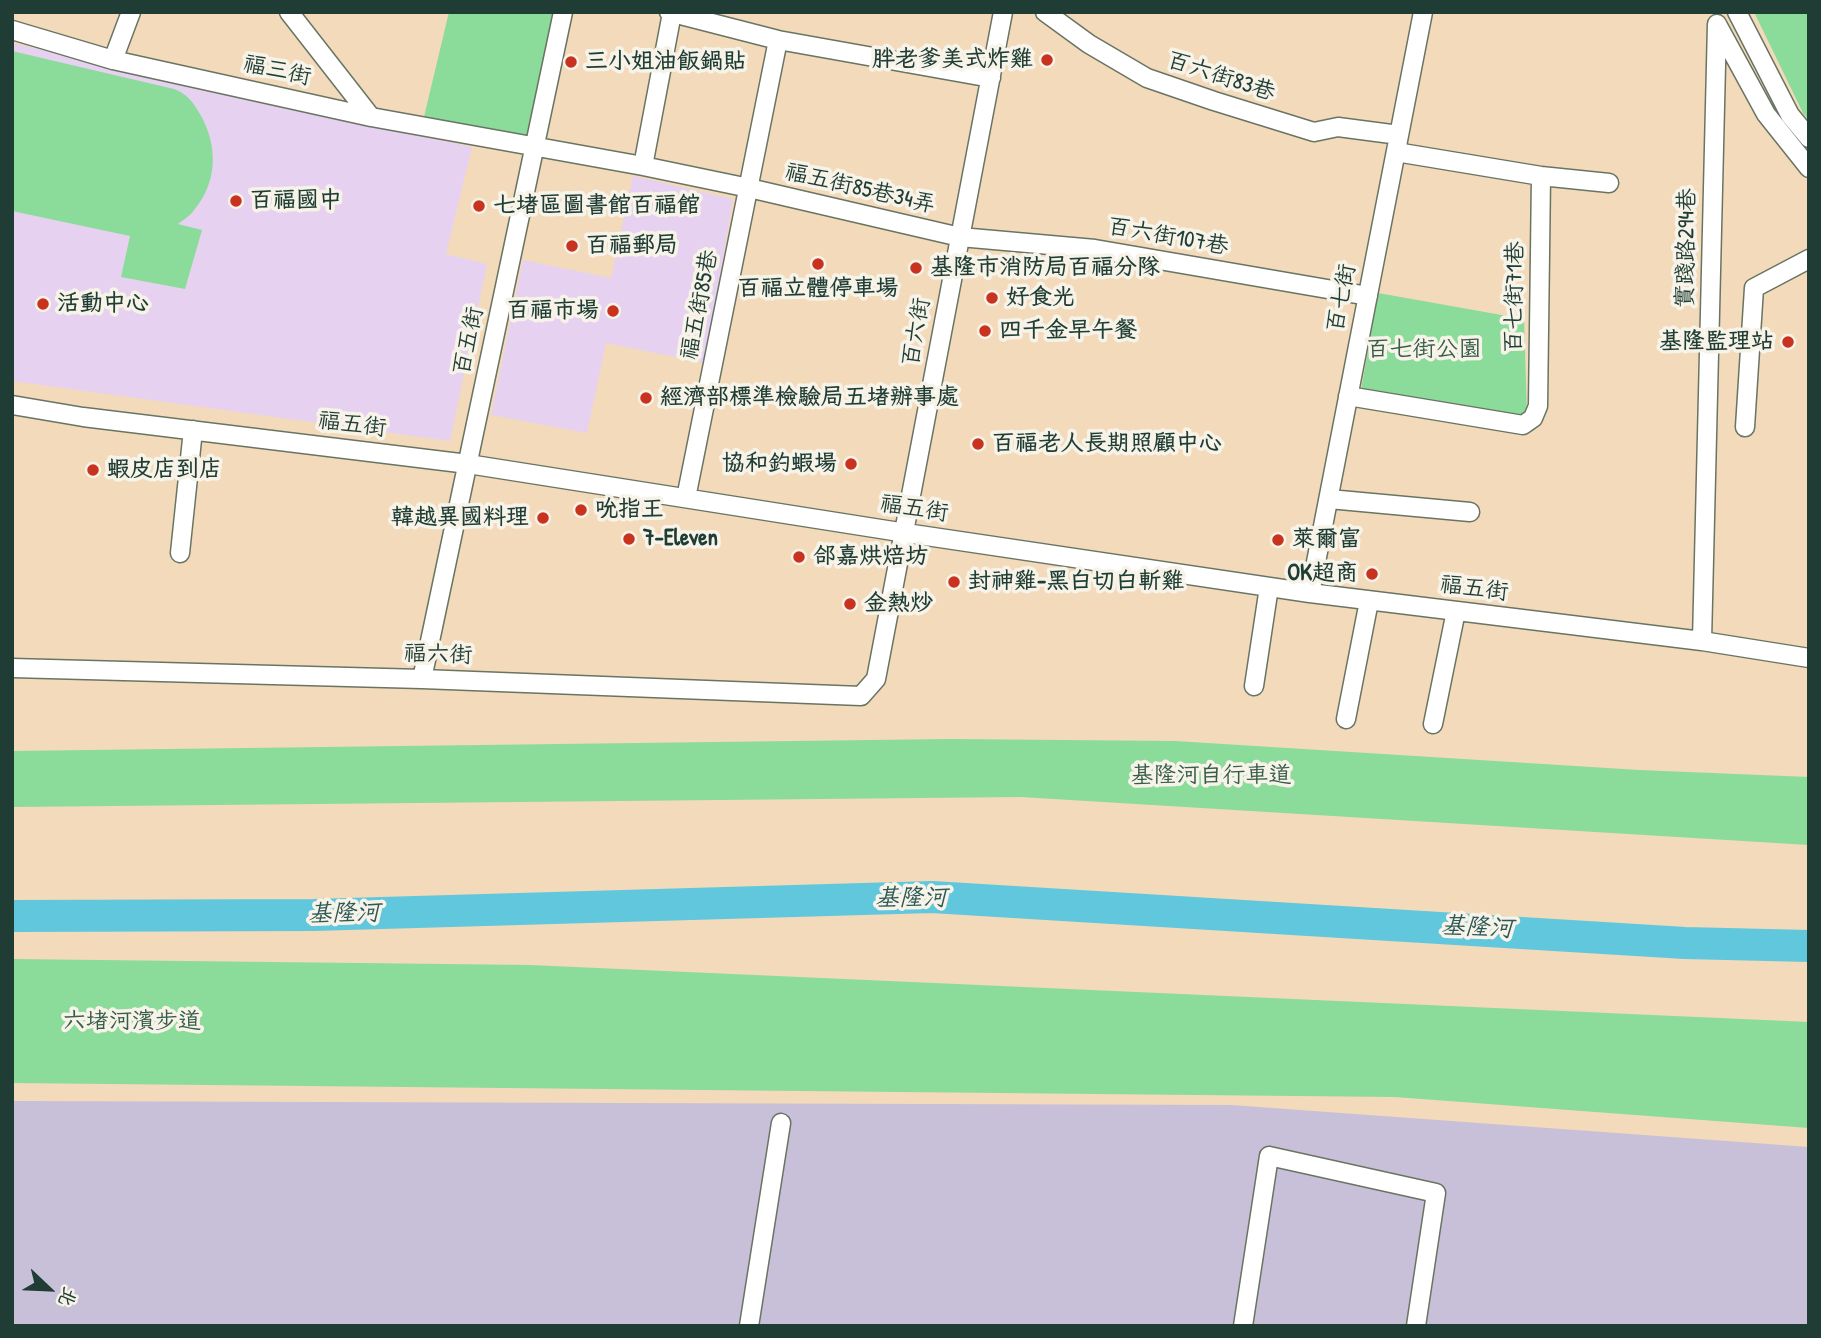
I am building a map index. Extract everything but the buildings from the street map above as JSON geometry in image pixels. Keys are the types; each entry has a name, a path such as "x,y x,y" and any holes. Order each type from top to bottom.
{"street":[{"path":"113,60 131,12"},
{"path":"289,12 371,117"},
{"name":"百五街","path":"422,679 563,12"},
{"name":"百六街","path":"861,696 876,679 906,533 1003,12"},
{"name":"百六街83巷","path":"1045,12 1089,44 1147,78 1314,132 1338,127 1397,144"},
{"name":"百七街","path":"1310,593 1423,12"},
{"path":"1737,12 1790,115 1809,138"},
{"path":"643,166 671,13 733,20 778,40 991,78"},
{"path":"1716,18 1766,114 1809,168"},
{"name":"實踐路294巷","path":"1702,641 1716,18"},
{"name":"福三街","path":"12,30 113,60 371,117 643,166"},
{"name":"福五街85巷","path":"686,498 778,40"},
{"path":"1397,144 1541,176 1609,183"},
{"name":"福五街85巷34弄","path":"643,166 960,237"},
{"name":"百七街71巷","path":"1348,396 1523,425 1533,418 1538,406 1541,176"},
{"name":"百六街107巷","path":"960,237 1095,249 1368,296"},
{"path":"1745,427 1754,288 1809,259"},
{"name":"福五街","path":"12,405 83,417 468,464 1310,593 1702,641 1809,658"},
{"path":"180,553 193,430"},
{"path":"1329,499 1470,512"},
{"path":"1254,686 1269,587"},
{"path":"1346,719 1369,601"},
{"path":"1433,724 1456,611"},
{"name":"福六街","path":"12,668 422,679 861,696"},
{"path":"749,1326 781,1123"},
{"path":"1243,1326 1269,1156 1436,1193 1416,1326"}],"shaded area":[{"name":"百福國中","path":"12,43 472,147 446,254 487,264 450,441 12,381"},
{"name":"百福市場","path":"633,176 733,199 705,363 606,343 587,433 491,415 523,260 611,278"},
{"path":"12,1101 1231,1105 1809,1147 1809,1326 12,1326"}],"green space":[{"path":"449,12 563,12 535,145 423,121"},
{"path":"1754,12 1809,12 1809,120 1803,113"},
{"path":"12,51 174,89 186,96 195,106 210,138 213,163 208,188 202,199 191,214 178,224 202,230 185,289 121,277 130,236 12,211"},
{"name":"百七街公園","path":"1378,293 1524,319 1527,416 1361,390"},
{"name":"基隆河自行車道","path":"950,739 1175,741 1639,770 1809,777 1809,845 1021,797 12,807 12,751"},
{"name":"六堵河濱步道","path":"12,959 530,965 1809,1022 1809,1128 1395,1097 12,1083"}],"waterway":[{"name":"基隆河","path":"12,916 313,915 932,897 1685,943 1809,946"}],"place":[{"name":"胖老爹美式炸雞","path":"1047,60"},
{"name":"三小姐油飯鍋貼","path":"571,62"},
{"name":"百福國中","path":"236,201"},
{"name":"七堵區圖書館百福館","path":"479,206"},
{"name":"百福郵局","path":"572,246"},
{"name":"百福立體停車場","path":"818,264"},
{"name":"基隆市消防局百福分隊","path":"916,268"},
{"name":"好食光","path":"992,298"},
{"name":"活動中心","path":"43,304"},
{"name":"百福市場","path":"613,311"},
{"name":"四千金早午餐","path":"985,331"},
{"name":"基隆監理站","path":"1788,342"},
{"name":"經濟部標準檢驗局五堵辦事處","path":"646,398"},
{"name":"百福老人長期照顧中心","path":"978,444"},
{"name":"協和釣蝦場","path":"851,464"},
{"name":"蝦皮店到店","path":"93,470"},
{"name":"吮指王","path":"581,510"},
{"name":"韓越異國料理","path":"543,518"},
{"name":"7-Eleven","path":"629,539"},
{"name":"萊爾富","path":"1278,540"},
{"name":"郃嘉烘焙坊","path":"799,557"},
{"name":"OK超商","path":"1372,574"},
{"name":"封神雞-黑白切白斬雞","path":"954,582"},
{"name":"金熱炒","path":"850,604"}]}
